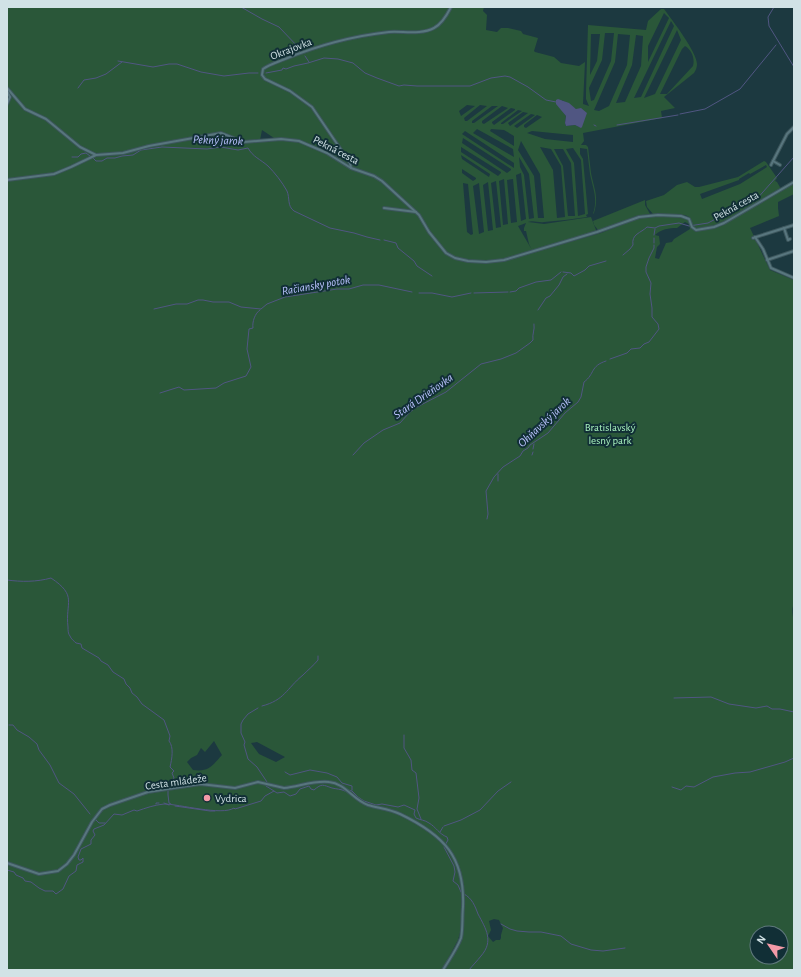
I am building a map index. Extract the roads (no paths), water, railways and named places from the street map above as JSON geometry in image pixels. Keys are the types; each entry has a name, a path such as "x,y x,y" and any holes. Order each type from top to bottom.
{"street":[{"name":"Okrajovka","path":"351,168 350,163 312,107 290,91 266,79 262,74 266,67 301,52 338,41 390,32 421,32 430,30 442,22 451,7"},
{"path":"7,89 10,97 7,104"},
{"path":"7,89 25,109 46,119 80,146 96,155"},
{"path":"771,165 788,133 794,127"},
{"name":"Pekná cesta","path":"7,180 54,174 96,155 123,153 148,146 219,133 244,142 281,139 299,141 326,153 354,170 379,179 417,212 429,232 448,254 463,260 480,263 504,260 556,246 608,229 639,216 683,216 689,218 692,227 697,230 714,227 794,182"},
{"path":"773,161 780,165"},
{"path":"384,208 417,212"},
{"path":"794,225 754,238 763,249 772,269 794,278"},
{"path":"784,228 788,240 790,239"},
{"path":"767,260 794,251"},
{"name":"Cesta mládeže","path":"7,863 39,874 58,871 67,864 74,855 92,822 106,806 148,792 202,784 232,788 262,782 277,787 288,788 324,782 336,783 365,804 392,811 423,827 446,845 455,859 462,882 463,893 461,936 443,970"}],"water":[{"path":"558,99 569,103 576,109 581,108 587,113 581,128 575,125 566,126 566,116 556,104 556,100"}],"waterway":[{"path":"241,7 279,27 300,49"},
{"name":"Račiansky potok","path":"774,7 768,17 769,26 794,67"},
{"path":"680,114 705,109 740,89 776,45"},
{"path":"305,56 309,62"},
{"path":"266,73 324,58 338,59 353,63 365,73 399,86 470,86 491,78 505,76 510,77 528,87 546,100 556,102"},
{"path":"118,61 153,67 177,64 201,72 224,76 258,73"},
{"path":"78,88 84,80 96,78 106,74 122,62"},
{"path":"617,125 678,115"},
{"name":"Pekný jarok","path":"93,158 96,161 102,161 107,158 133,155 141,150 162,147 207,149 221,147 238,150 248,148 254,156 268,166 281,181 287,191 290,204 294,211 330,228 380,240"},
{"name":"Pekný jarok","path":"72,157 78,157 81,154 86,153 90,156"},
{"name":"Račiansky potok","path":"623,255 633,245 635,236 647,227 655,228 679,223 689,226 708,223 725,214 732,214 737,209 755,201 794,157"},
{"name":"Ohňavský jarok","path":"654,235 655,229"},
{"name":"Ohňavský jarok","path":"654,238 654,243"},
{"name":"Pekný jarok","path":"384,240 396,243 398,248 414,261 417,266 432,276"},
{"name":"Ohňavský jarok","path":"610,359 627,353 631,349 640,348 649,342 659,329 658,324 652,317 650,294 651,283 646,272 646,267 654,245"},
{"name":"Račiansky potok","path":"563,272 571,273 574,276 589,266 606,261"},
{"name":"Račiansky potok","path":"510,292 516,291 519,288 536,282 551,280 561,272"},
{"name":"Stará Drieňovka","path":"538,310 546,298 550,296 559,285 563,277 567,274"},
{"name":"Račiansky potok","path":"154,309 176,304 187,304 198,300 229,302 241,307 261,309 267,304 285,297 337,289 349,289 363,285 379,285 412,292"},
{"name":"Račiansky potok","path":"474,293 508,292"},
{"name":"Račiansky potok","path":"419,293 432,293 452,297 471,293"},
{"path":"160,393 179,387 184,390 216,388 224,383 246,376 251,367 247,349 249,329 253,328 254,318 260,310"},
{"name":"Stará Drieňovka","path":"353,455 364,443 383,430 400,423 415,408 446,392 481,364 501,359 516,353 530,343 533,340 534,324"},
{"name":"Ohňavský jarok","path":"487,519 486,491 494,477 503,467 520,456 530,445 548,433 565,413 578,402 581,397 584,382 597,365 606,361"},
{"name":"Ohňavský jarok","path":"533,449 534,444"},
{"name":"Ohňavský jarok","path":"498,474 498,481"},
{"path":"7,580 29,581 51,578 59,584 65,590 67,595 68,631 71,638 76,643 81,644 82,648 99,658 108,665 113,672 124,679 132,693 142,704 164,720 170,736 169,741 172,750 170,767 174,771 172,773 174,778 168,784 169,803 171,804"},
{"path":"262,706 276,701 285,694 318,660 318,656"},
{"path":"674,698 711,697 729,704 756,708 767,706 772,709 794,712"},
{"path":"258,708 248,714 243,720 241,724 241,733 245,742 244,745 248,759 257,767 267,782"},
{"path":"9,725 13,725 17,730 37,744 39,750 50,765 59,783 74,794 90,814"},
{"path":"404,735 404,748 411,760 412,770 416,773 419,798 417,809 421,819"},
{"path":"672,787 681,790 686,786 694,787 713,777 750,772 794,758"},
{"path":"285,772 290,775 310,770 327,773 337,777 342,783 352,786 352,790"},
{"path":"444,826 461,820 480,810 498,791 511,782"},
{"name":"Vydrica","path":"7,870 14,872 25,881 31,882 45,891 53,891 56,894 63,889 69,876 76,871 77,865 83,862 83,858 79,860 78,857 81,849 91,844 91,840 95,835 93,831 94,829 104,825 114,814 122,815 134,810 137,811 164,804 220,811 235,809 261,801 265,796 274,791 277,793 284,792 290,796 296,794 300,789 309,786 314,790 323,785 345,791"},
{"path":"266,786 274,791"},
{"name":"Vydrica","path":"348,790 352,791 364,801 376,805 382,804 398,807 404,805 415,810 414,814 416,818 434,826 447,837 448,840 444,847 454,866 455,872 453,881 458,885 461,892"},
{"name":"Vydrica","path":"164,803 169,805"},
{"name":"Vydrica","path":"175,806 215,811"},
{"name":"Vydrica","path":"96,820 99,823 105,823"},
{"name":"Vydrica","path":"440,832 443,827"},
{"name":"Vydrica","path":"464,894 474,905 486,930 488,940 485,951 469,970"},
{"path":"501,924 517,931 541,932 561,936 571,944 591,950 603,951 625,948"}],"place":[{"name":"Vydrica","path":"207,798"}],"park label":[{"name":"Bratislavský lesný park","path":"610,433"}]}
